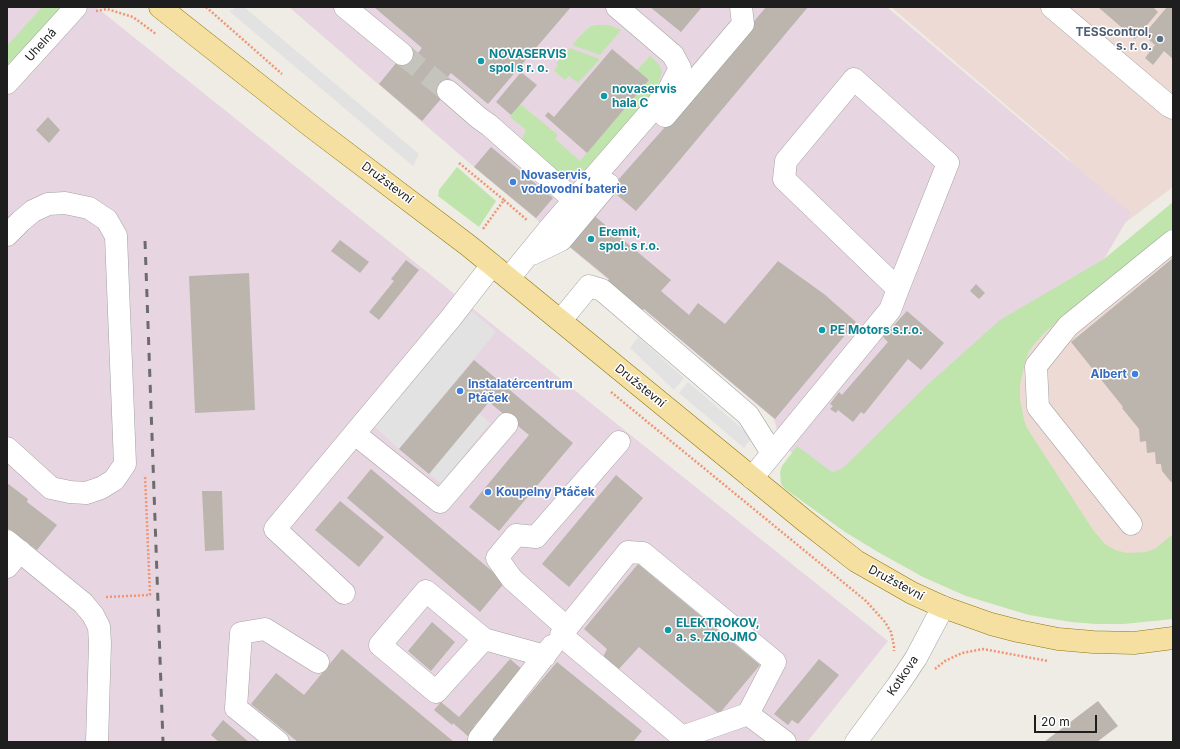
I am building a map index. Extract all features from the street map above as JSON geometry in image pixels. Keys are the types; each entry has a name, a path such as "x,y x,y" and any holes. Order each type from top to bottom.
{"main road":[{"name":"Družstevní","path":"160,7 312,127 470,246 752,478 856,561 912,593 943,607 991,624 1058,639 1093,642 1134,643 1173,638"}],"street":[{"path":"345,7 402,54"},
{"path":"525,257 667,93 680,68 673,55 617,7"},
{"path":"344,592 275,529 356,434 450,319 500,271 561,240 743,24 741,7"},
{"path":"1052,7 1173,108"},
{"name":"Uhelná","path":"7,83 85,9"},
{"path":"752,478 890,310 948,163 854,80 786,161 784,179 898,289"},
{"path":"448,91 479,118 489,124 574,200"},
{"path":"7,235 20,221 33,211 48,204 65,204 89,208 107,220 116,236 125,464 114,480 101,488 86,493 70,492 51,488 7,448"},
{"path":"1131,524 1038,407 1036,366 1068,326 1173,241"},
{"path":"560,320 589,286 602,290 748,415 772,453"},
{"path":"356,434 440,502 507,424"},
{"path":"482,742 479,739 564,631 628,552 643,553 775,662 748,714 682,736 564,631 512,579 498,558 516,536 536,537 619,442"},
{"path":"11,553 83,603 93,615 99,627 100,643 97,742"},
{"path":"484,639 436,692 380,645 426,591 484,639 545,656"},
{"name":"Kotkova","path":"856,742 916,658 943,607"},
{"path":"278,742 236,708 241,633 265,629 318,662"},
{"path":"748,714 785,742"}],"path":[{"path":"85,9 107,9 133,17 158,36"},
{"path":"459,163 530,222"},
{"path":"470,246 504,200"},
{"path":"609,391 866,602 885,622 891,632 894,646 893,658"},
{"path":"102,597 150,595"},
{"path":"934,671 945,661 962,653 983,648 1051,661"}],"shaded area":[{"path":"7,7 96,7 888,641 807,742 7,742"},
{"path":"238,7 244,7 419,154 413,166 229,11"},
{"path":"289,7 887,7 1131,213 1104,259 857,509 781,443 774,419 474,167"},
{"path":"891,7 1173,7 1173,187 1118,228 1068,158"},
{"path":"1173,202 1173,585 1089,589 963,400"},
{"path":"472,311 496,332 399,449 375,427"},
{"path":"638,337 684,378 674,390 630,348"},
{"path":"688,382 752,437 744,448 679,393"},
{"path":"479,413 490,423 441,483 429,474"}],"green space":[{"path":"42,7 63,7 7,68 7,46"},
{"path":"609,25 621,30 600,55 572,45 591,26"},
{"path":"570,48 600,59 578,83 569,76 565,80 554,71 558,65 556,64"},
{"path":"650,56 659,64 662,72 656,90 582,175 576,176 559,174 520,144 526,130 510,117 520,104 558,135 555,139 580,161 649,80 637,70"},
{"path":"457,167 496,201 479,227 438,196 439,190"},
{"path":"1173,202 1173,232 1045,332 1029,351 1020,385 1020,399 1027,428 1093,530 1105,544 1115,550 1127,553 1146,552 1156,548 1173,534 1173,619 1124,624 1071,622 1029,615 966,596 923,577 878,552 845,532 784,488 781,484 780,472 782,466 797,446 832,472 843,468 925,387 1000,320 1104,259"}],"building":[{"name":"NOVASERVIS spol s r. o.","path":"374,7 571,7 488,104 451,73 447,78 453,85 422,121 379,84 410,46 418,53 422,48"},
{"path":"650,7 702,7 681,32"},
{"path":"766,7 808,7 636,211 610,189 673,118"},
{"path":"1098,7 1153,7 1158,12 1142,31 1145,33 1167,7 1173,7 1173,59 1164,51 1153,65 1145,58 1155,45 1141,33 1135,39"},
{"name":"novaservis hala C","path":"612,49 649,80 587,153 545,116 548,112 554,117"},
{"path":"521,72 537,85 511,115 496,102"},
{"path":"48,117 60,130 49,143 36,130"},
{"name":"Novaservis, vodovodní baterie","path":"491,147 553,198 536,218 474,167"},
{"name":"PE Motors s.r.o.","path":"591,213 671,280 661,291 689,315 698,303 725,324 778,261 824,294 856,322 775,419 644,309 640,312 606,284 609,279 565,243"},
{"path":"340,240 369,262 360,273 331,251"},
{"name":"Albert","path":"1173,258 1173,481 1171,482 1162,471 1161,464 1156,464 1155,452 1147,453 1146,441 1140,442 1139,429 1071,342"},
{"path":"406,260 419,270 379,320 369,312 394,281 391,279"},
{"path":"249,273 255,410 195,413 189,276"},
{"path":"976,284 985,293 979,299 970,291"},
{"path":"907,311 944,343 921,370 908,359 864,414 861,412 853,422 838,410 836,413 830,409 833,406 830,404 839,392 842,395 888,342 883,337"},
{"path":"474,360 573,443 499,531 469,507 529,435 489,402 429,474 399,449"},
{"path":"371,469 505,582 480,612 347,498"},
{"path":"616,475 643,498 569,587 542,564"},
{"path":"7,483 28,499 27,502 57,525 37,550 7,528"},
{"path":"202,491 222,491 224,550 205,551"},
{"path":"340,501 384,537 359,567 315,530"},
{"name":"ELEKTROKOV, a. s. ZNOJMO","path":"638,564 760,665 719,714 639,647 618,670 603,657 607,649 584,629"},
{"path":"432,622 455,642 431,671 408,651"},
{"path":"342,649 454,742 298,742 251,704 276,673 304,695"},
{"path":"510,659 523,670 474,726 477,730 470,738 453,723 452,725 434,710 441,702 459,717"},
{"path":"819,659 839,675 798,724 792,720 788,725 774,714"},
{"path":"557,662 642,731 633,742 494,742 491,740"},
{"path":"1098,701 1118,726 1097,742 1044,742"},
{"path":"223,720 249,742 219,742 211,735"}],"tunnel":[{"path":"402,54 448,91"}],"railway":[{"path":"145,241 163,742"}],"place":[{"name":"TESScontrol, s. r. o.","path":"1160,39"},
{"name":"NOVASERVIS spol s r. o.","path":"481,61"},
{"name":"novaservis hala C","path":"604,96"},
{"name":"Novaservis, vodovodní baterie","path":"513,182"},
{"name":"Eremit, spol. s r.o.","path":"591,239"},
{"name":"PE Motors s.r.o.","path":"822,330"},
{"name":"Albert","path":"1135,374"},
{"name":"Instalatércentrum Ptáček","path":"460,391"},
{"name":"Koupelny Ptáček","path":"488,492"},
{"name":"ELEKTROKOV, a. s. ZNOJMO","path":"668,630"}]}
